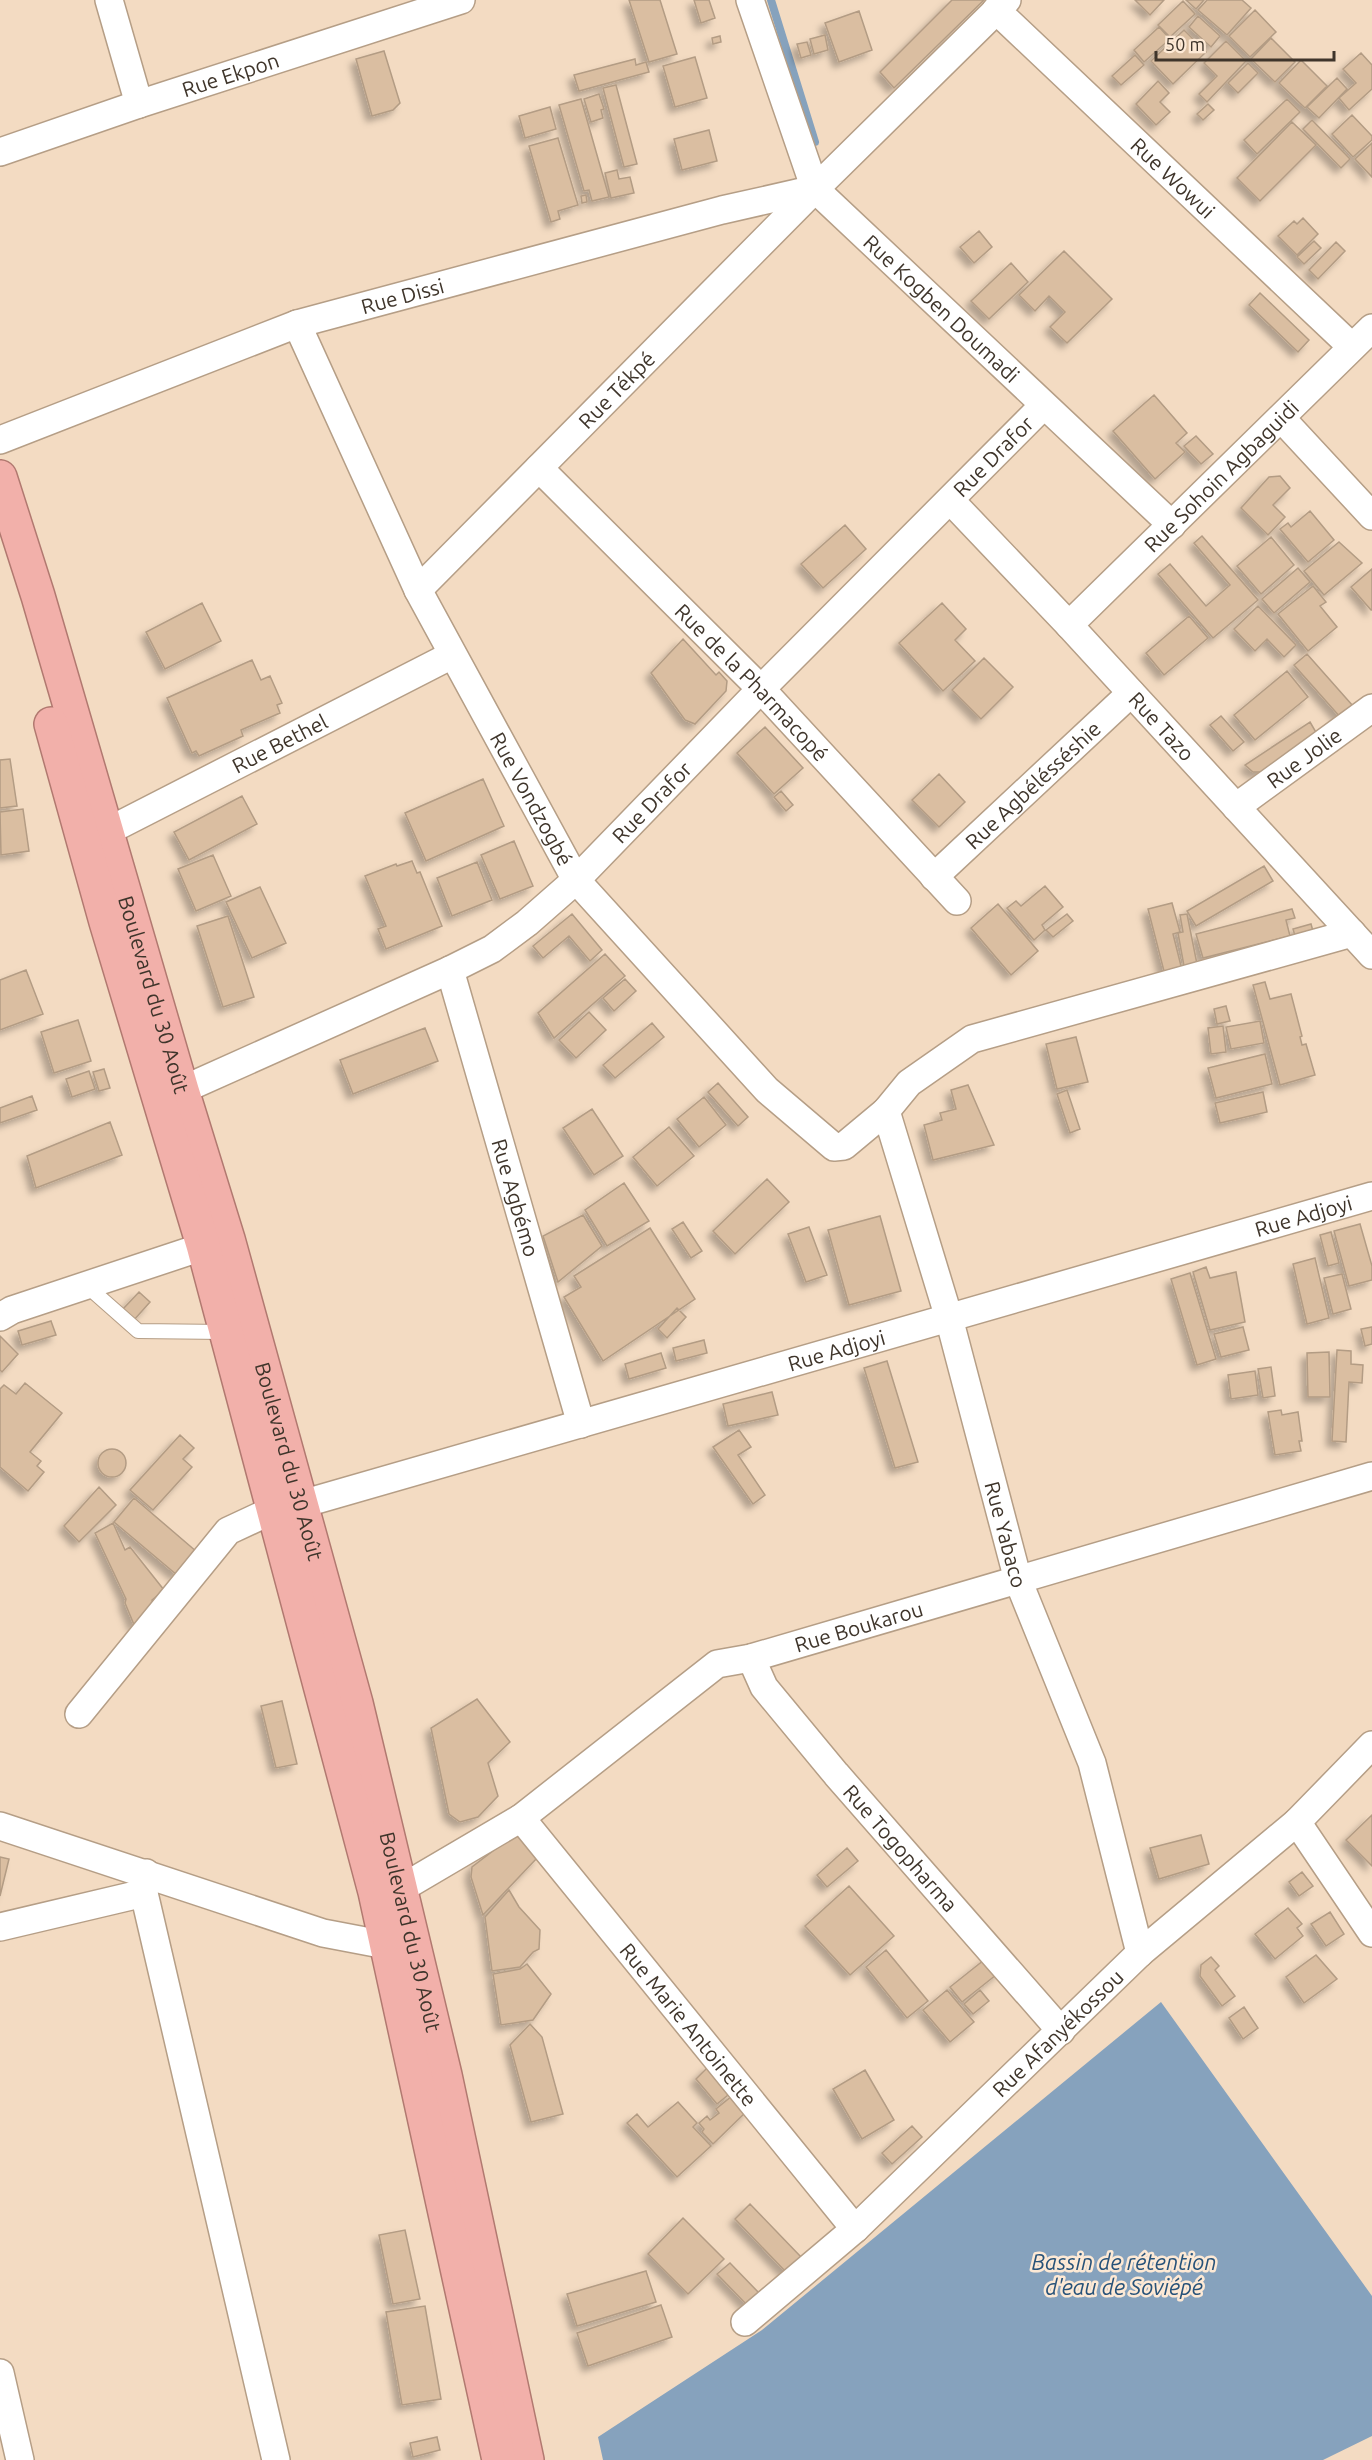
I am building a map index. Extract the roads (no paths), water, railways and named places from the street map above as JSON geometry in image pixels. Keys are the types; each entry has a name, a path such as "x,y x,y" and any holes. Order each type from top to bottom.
{"highway":[{"name":"Boulevard du 30 Août","path":"0,477 38,596 182,1090 215,1242 288,1507 388,1890 499,2460"},
{"name":"Boulevard du 30 Août","path":"0,550 110,933 215,1242 224,1332 288,1507"},
{"name":"Boulevard du 30 Août","path":"399,1943 445,2075 526,2460"}],"street":[{"path":"109,0 139,104"},
{"name":"Rue Ekpon","path":"0,152 139,104 462,0"},
{"path":"750,0 815,189"},
{"name":"Rue Tékpé","path":"418,590 815,189 1001,5"},
{"name":"Rue Wowui","path":"1001,5 1352,347"},
{"name":"Rue Dissi","path":"0,440 297,324 722,210 815,189"},
{"name":"Rue Kogben Doumadi","path":"815,189 1172,525"},
{"name":"Rue Vondzogbé","path":"297,324 418,590 576,880 767,1090 834,1147 844,1146 886,1111 909,1083 972,1039 1352,933"},
{"name":"Rue Sohoin Agbaguidi","path":"1070,626 1372,328"},
{"name":"Rue Drafor","path":"182,1090 450,970 492,949 527,923 576,880 761,689 1043,406"},
{"path":"1281,418 1372,516"},
{"name":"Rue de la Pharmacopé","path":"538,468 761,689 957,901"},
{"name":"Rue Tazo","path":"950,500 1070,626 1372,955"},
{"name":"Rue Bethel","path":"106,832 452,655"},
{"name":"Rue Agbélésséshie","path":"934,877 1131,693"},
{"name":"Rue Jolie","path":"1236,807 1372,708"},
{"name":"Rue Agbémo","path":"450,970 581,1424"},
{"name":"Rue Yabaco","path":"886,1111 949,1318 1018,1580 1092,1763 1140,1953"},
{"name":"Rue Adjoyi","path":"79,1714 228,1531 288,1507 1372,1196"},
{"path":"0,1317 12,1310 215,1242"},
{"name":"Rue Boukarou","path":"388,1890 521,1818 717,1664 751,1658 1372,1476"},
{"name":"Rue Togopharma","path":"751,1658 764,1687 836,1774 1060,2031"},
{"name":"Rue Afanyékossou","path":"745,2322 855,2229 1140,1953 1297,1822 1372,1745"},
{"name":"Rue Marie Antoinette","path":"521,1818 855,2229"},
{"path":"1297,1822 1372,1933"},
{"path":"0,1826 145,1883 323,1933 399,1943"},
{"path":"0,1927 145,1883"},
{"path":"145,1883 276,2460"},
{"path":"0,2373 20,2460"}],"lane":[{"path":"87,1286 138,1331 224,1332"}],"water":[{"name":"Bassin de rétention d'eau de Soviépé","path":"1161,2002 1372,2296 1372,2436 1323,2460 603,2460 598,2437 762,2330"}],"waterway":[{"path":"771,0 815,142"}]}
